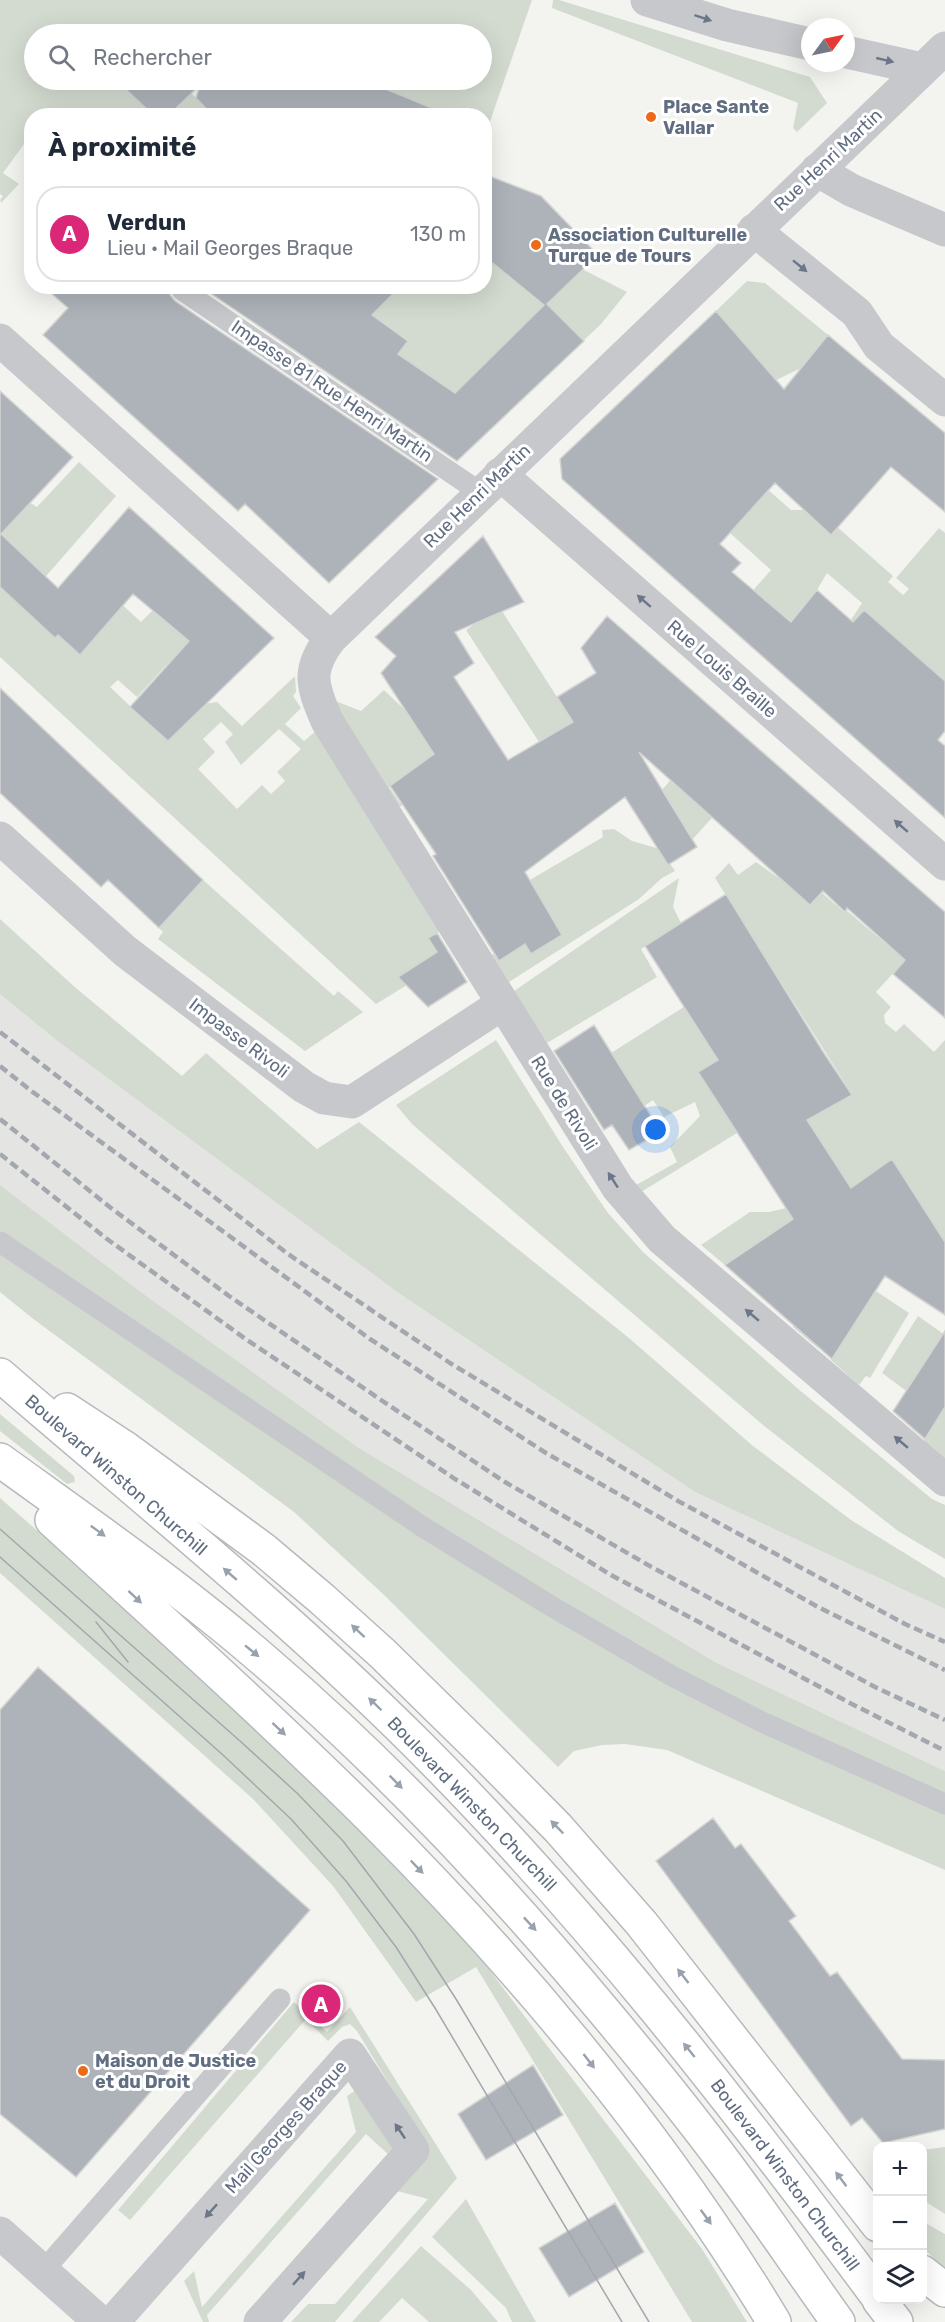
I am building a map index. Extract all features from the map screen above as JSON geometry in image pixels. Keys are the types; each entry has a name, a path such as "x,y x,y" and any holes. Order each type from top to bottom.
{"main road":[{"path":"0,1366 125,1448 264,1550 391,1662 558,1828 605,1880 873,2219"},
{"name":"Boulevard Winston Churchill","path":"0,1375 329,1659 414,1741 505,1835 602,1944 690,2051 873,2291"},
{"path":"0,1460 147,1567 265,1661 368,1754 445,1831 550,1946 644,2059 725,2162 838,2322"},
{"path":"0,1472 286,1736 371,1818 554,2015 642,2129 730,2250 774,2322"},
{"path":"927,2276 945,2290"},
{"name":"Boulevard Winston Churchill","path":"882,2304 896,2322"}],"street":[{"path":"647,0 727,25 801,42"},
{"path":"855,53 934,59"},
{"name":"Rue Henri Martin","path":"331,638 934,59"},
{"path":"816,170 851,190 945,230"},
{"path":"754,230 857,313 879,346 945,400"},
{"path":"0,340 331,638"},
{"name":"Rue Louis Braille","path":"490,483 945,864"},
{"name":"Rue de Rivoli","path":"331,638 315,662 314,683 327,721 618,1188 637,1213 663,1239 945,1480"},
{"name":"Impasse Rivoli","path":"0,838 125,951 304,1087 324,1098 352,1102 502,1004"},
{"name":"Mail Georges Braque","path":"113,2322 350,2055 413,2150 260,2322"},
{"path":"0,2233 100,2322"}],"lane":[{"name":"Impasse 81 Rue Henri Martin","path":"188,294 490,483"},
{"path":"0,1242 423,1527 550,1606 672,1676 760,1720 945,1804"},
{"path":"43,2271 280,1999"}],"shaded area":[{"path":"0,0 532,0 492,116 492,108 356,108 295,90 492,90 492,24 24,24 24,90 127,90 146,108 24,108 24,144 3,173 19,184 1,203 3,196 0,194"},
{"path":"553,0 810,77 827,103 797,132 793,128 798,103 552,8"},
{"path":"191,93 206,108 176,108"},
{"path":"492,262 545,306 582,269 627,292 601,324 583,341 495,353 481,368 463,412 398,354 408,340 372,315 394,294 492,294"},
{"path":"747,281 765,283 828,335 801,368 760,388 773,376 716,311"},
{"path":"79,462 116,496 40,583 1,548 0,465 14,493 37,507"},
{"path":"750,474 791,510 804,510 810,503 893,576 888,582 903,595 909,589 896,578 939,528 945,533 945,731 943,734 839,638 862,603 827,573 817,590 791,621 775,608 768,615 747,597 771,570 730,533"},
{"path":"102,586 141,622 153,610 198,649 168,663 137,697 118,680 110,687 148,723 184,707 217,702 242,726 295,676 296,692 293,696 301,708 285,724 304,741 316,731 440,931 428,938 437,952 399,976 407,985 376,1004 0,657 0,587 55,637","holes":["221,722 233,734 225,742 241,765 279,729 301,749 277,772 285,781 271,794 262,785 237,809 198,769 215,752 203,739"]},
{"path":"497,609 502,611 573,722 539,742 466,630"},
{"path":"384,690 406,711 413,723 430,732 473,705 496,742 398,808 328,698 361,711","holes":["398,780 410,782 417,792 400,803 389,787"]},
{"path":"676,774 729,799 692,840 661,791"},
{"path":"614,829 632,841 660,849 675,871 662,878 639,899 509,982 492,955 520,937 531,954 562,934 535,891 518,887 603,837 602,830"},
{"path":"796,854 782,880 810,905 822,893 844,912 846,910 905,960 876,992 891,1007 884,1015 885,1023 896,1032 904,1024 934,1052 945,1040 945,1242 892,1160 851,1188 794,1099 824,1107 836,1104 852,1094 715,878 729,863 738,875 756,862 777,877"},
{"path":"679,878 673,907 681,923 641,949 657,977 547,1043 514,991"},
{"path":"203,880 334,996 338,991 363,1012 305,1051 158,939 163,932 159,928"},
{"path":"0,919 77,989 182,1076 206,1053 317,1149 359,1122 629,1338 753,1446 851,1520 945,1578 945,1609 695,1492 400,1294 56,1040 0,994"},
{"path":"0,994 56,1040 400,1294 695,1492 945,1609 945,1771 715,1662 359,1448 145,1295 0,1185"},
{"path":"695,1000 721,1058 699,1072 737,1133 641,1192 636,1185 677,1162 670,1147 700,1116 695,1102 664,1117 653,1100 644,1106 611,1053"},
{"path":"496,1040 563,1147 608,1213 643,1252 797,1388 932,1499 945,1505 945,1559 898,1531 763,1425 436,1145 412,1124 396,1105"},
{"path":"0,1185 145,1295 359,1448 715,1662 945,1771 945,1870 667,1750 625,1744 602,1745 574,1751 558,1767 382,1593 294,1512 0,1292"},
{"path":"786,1208 793,1219 725,1265 701,1245 750,1212 769,1212"},
{"path":"829,1260 909,1313 870,1378 866,1376 859,1385 831,1360 849,1332 836,1323 818,1348 793,1327"},
{"path":"918,1316 945,1335 909,1393 882,1373"},
{"path":"945,1395 945,1462 923,1443 944,1408"},
{"path":"0,1414 74,1476 75,1482 67,1484 0,1431"},
{"path":"0,1498 300,1761 449,1917 702,2249 747,2322 692,2322 476,1967 416,2002 333,1886 253,1799 0,1573"},
{"path":"294,2002 327,2032 350,2007 457,2178 335,2322 291,2322 308,2304 335,2304 428,2199 393,2190 425,2143 357,2031 350,2024 342,2027 328,2041 306,2019 130,2220 118,2210"},
{"path":"359,2088 397,2144 389,2155 366,2134 207,2315 209,2322 203,2322 184,2281 194,2271 202,2307 356,2132 347,2096"},
{"path":"945,2147 945,2214 927,2203 927,2149"},
{"path":"466,2199 536,2322 512,2322 506,2308 432,2237"},
{"path":"927,2224 945,2234 945,2269 927,2252"},
{"path":"421,2246 471,2290 498,2322 429,2322 402,2298 379,2322 352,2322"}],"building":[{"path":"127,90 195,90 176,108 146,108"},
{"path":"198,90 388,90 432,108 205,108 196,98"},
{"path":"492,177 541,196 598,255 547,304 584,341 457,461 212,294 393,294 372,315 408,341 398,354 455,393 544,305 492,263"},
{"path":"52,294 170,294 175,301 438,479 329,583 245,504 238,511 43,335 68,308"},
{"path":"716,311 784,389 828,335 945,433 945,512 891,467 831,535 775,483 720,544 741,563 732,572 791,622 817,590 853,622 864,610 945,681 945,731 938,740 945,746 945,818 562,479 560,459"},
{"path":"0,391 73,457 1,534 58,588 129,507 274,638 168,741 130,707 189,641 133,594 80,655 58,635 55,638 0,587"},
{"path":"483,536 524,602 455,632 474,663 454,677 508,760 573,722 557,697 596,673 581,648 607,616 945,912 945,1018 893,974 905,960 847,908 845,912 823,891 810,905 639,752 697,847 668,865 625,797 525,872 562,935 531,954 525,944 499,961 433,856 436,854 390,786 434,754 381,673 396,656 375,637"},
{"path":"0,688 203,880 159,928 108,880 101,887 0,793"},
{"path":"726,894 852,1095 807,1120 851,1188 892,1159 945,1242 945,1315 885,1276 832,1359 725,1265 793,1219 698,1072 718,1060 645,946"},
{"path":"437,933 467,982 428,1007 398,977 437,952 428,938"},
{"path":"594,1025 661,1132 629,1150 612,1125 604,1130 554,1051"},
{"path":"945,1331 945,1407 925,1439 893,1411"},
{"path":"38,1667 310,1910 76,2177 0,2114 0,1710"},
{"path":"713,1818 735,1848 741,1844 796,1916 789,1921 830,1976 837,1972 902,2059 945,2060 945,2129 882,2142 862,2118 851,2126 656,1861"},
{"path":"533,2065 563,2115 486,2160 458,2114"},
{"path":"615,2203 644,2252 569,2297 539,2248"}],"tram line":[{"path":"0,1529 240,1741 298,1794 343,1841 414,1934 456,1999 649,2322"},
{"path":"0,1557 223,1755 291,1819 346,1881 396,1947 435,2008 622,2322"},
{"path":"96,1622 128,1662"}],"railway":[{"path":"0,1032 288,1254 450,1363 678,1501 905,1624 945,1642"},
{"path":"0,1066 370,1339 546,1453 818,1607 945,1670"},
{"path":"0,1119 111,1208 229,1296 505,1482 648,1565 877,1688 945,1720"},
{"path":"0,1154 107,1239 247,1340 455,1479 611,1575 848,1702 945,1751"}],"place":[{"name":"Place Sante Vallar","path":"651,117"},
{"name":"Association Culturelle Turque de Tours","path":"536,245"},
{"name":"Verdun","path":"321,2004"},
{"name":"Maison de Justice et du Droit","path":"83,2071"}]}
